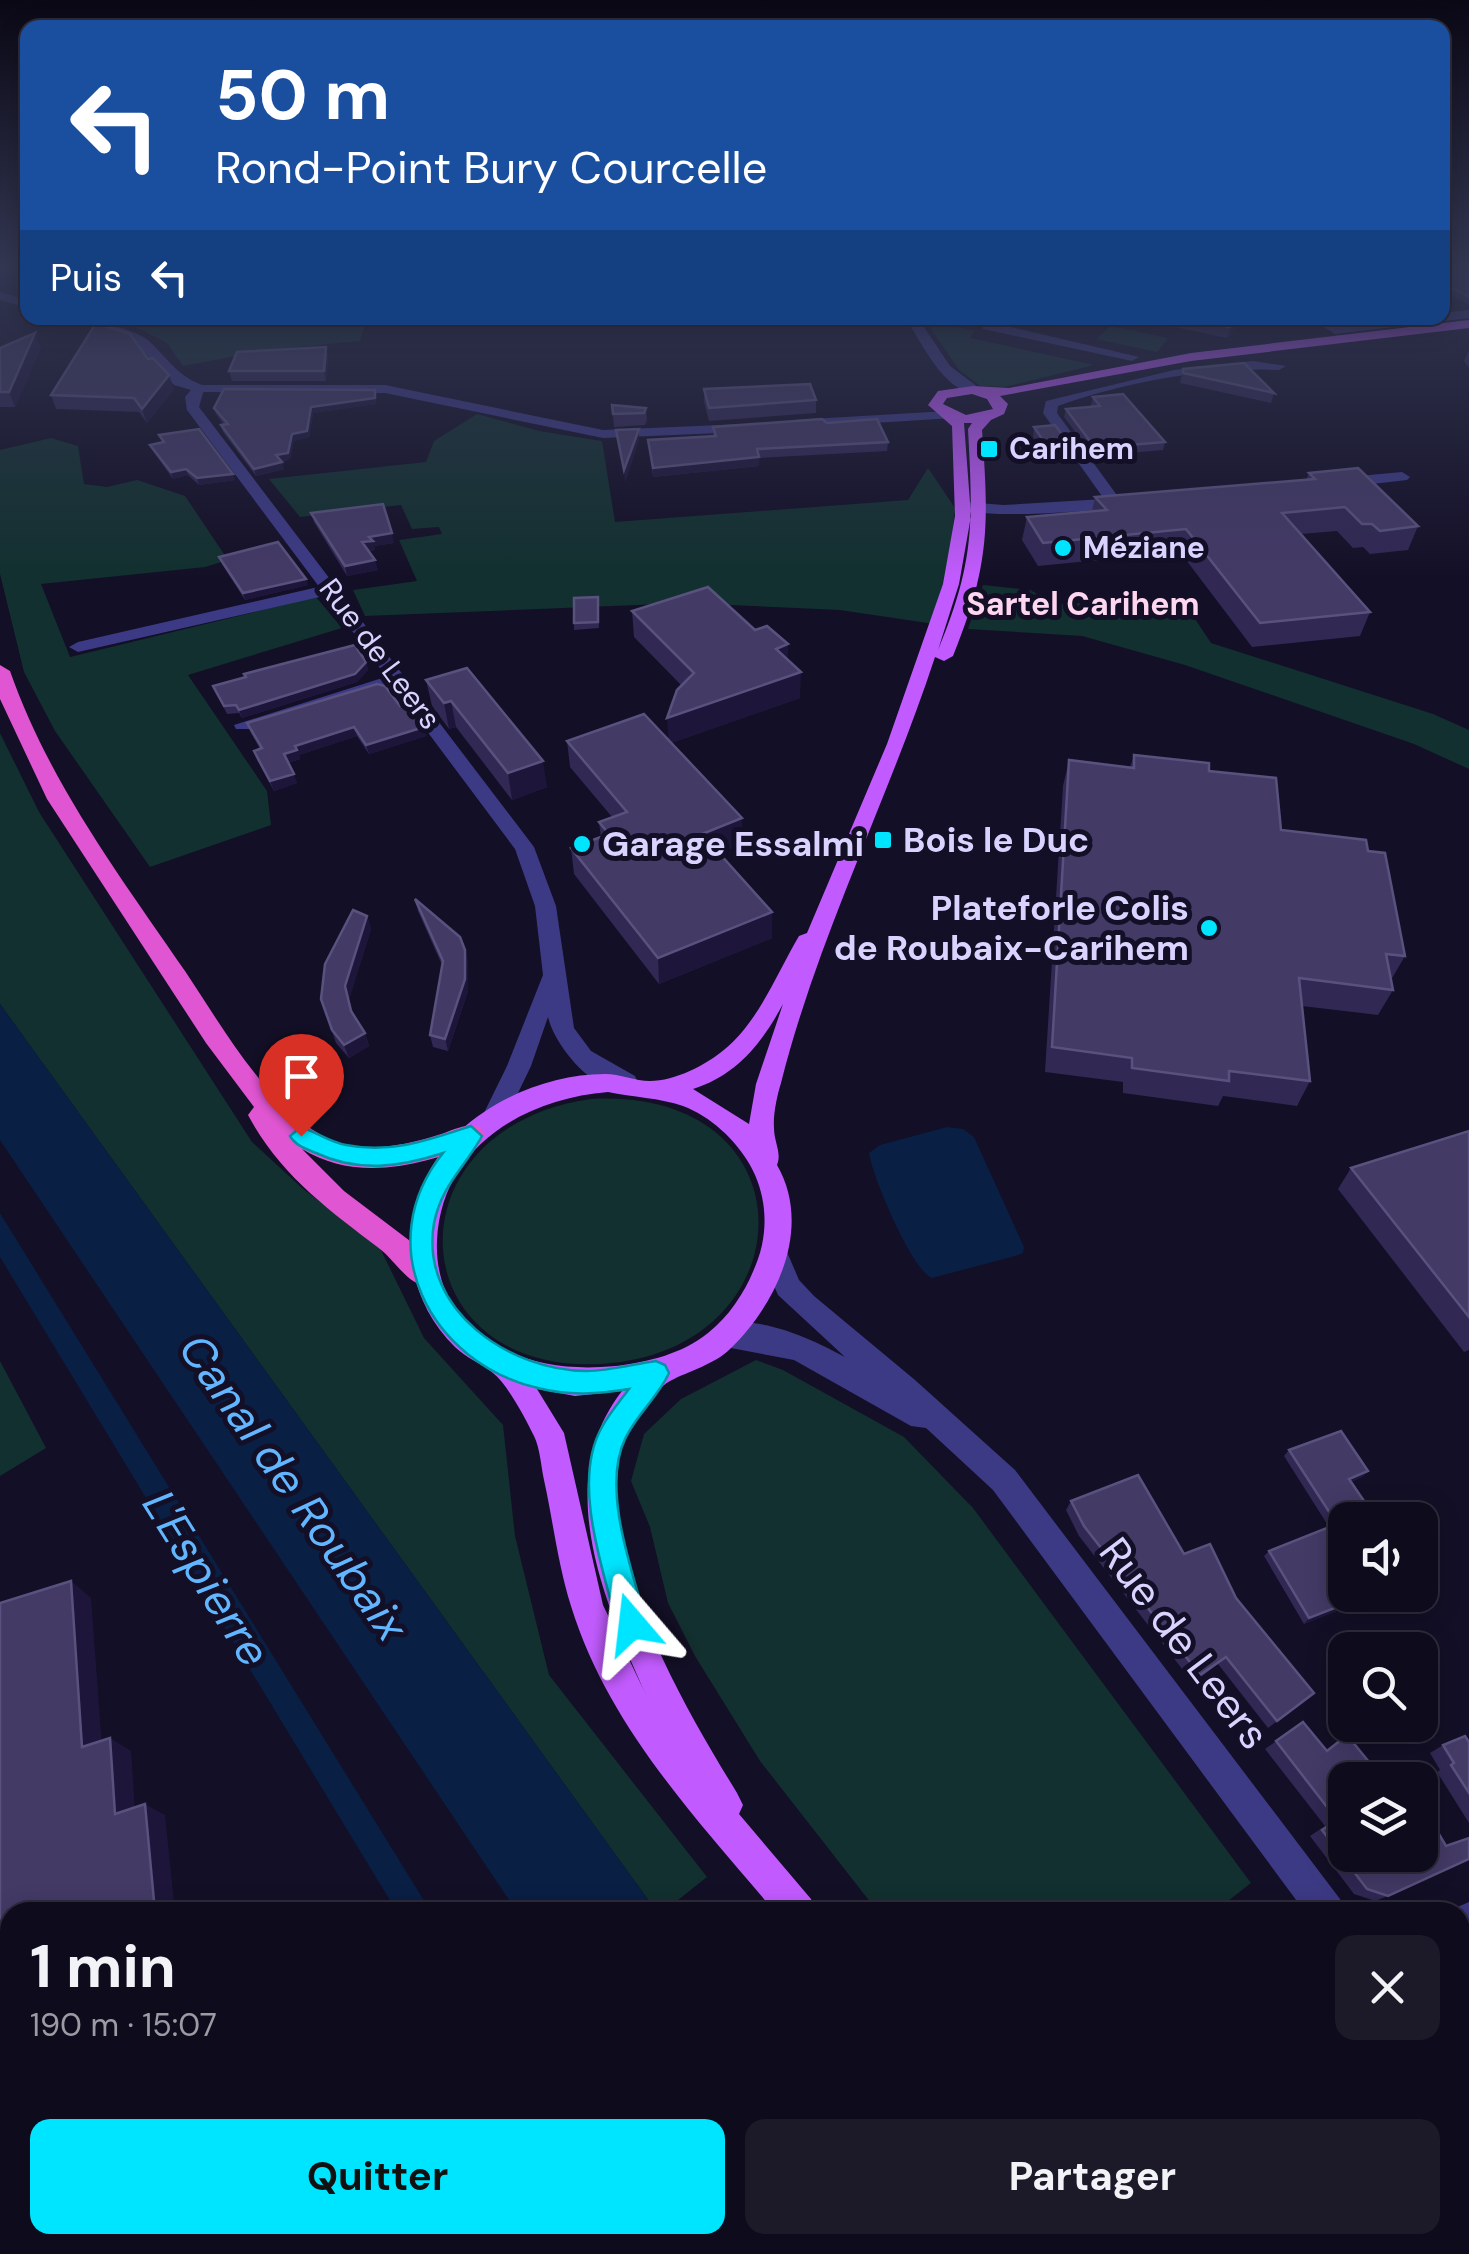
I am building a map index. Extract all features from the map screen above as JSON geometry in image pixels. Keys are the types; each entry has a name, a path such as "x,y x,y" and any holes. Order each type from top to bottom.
{"highway":[{"path":"0,671 32,750 72,822 236,1065 287,1153 343,1206 403,1249 425,1275"},
{"path":"236,1065 290,1127 325,1150 382,1158 408,1155 471,1136"}],"main road":[{"path":"771,1174 758,1150 728,1120 690,1098 661,1088 626,1083 557,1090 494,1118 471,1136 438,1176 425,1208 421,1242 425,1275 438,1306 459,1333 505,1365 570,1382 605,1383 656,1373 701,1353 725,1336 757,1300 777,1260 782,1222 761,1128 764,1100 825,912 898,744 960,619 976,561 959,426 938,410 938,398 978,391 1003,393 1125,369"},
{"path":"972,508 975,429 993,413 1016,400 1165,369"},
{"path":"978,391 998,400 993,413"},
{"path":"950,416 993,413"},
{"path":"661,1088 714,1074 739,1054 825,912"},
{"path":"505,1365 549,1433 587,1606 617,1677 666,1754 790,1902"},
{"path":"656,1373 621,1418 606,1448 603,1498 622,1596 642,1653 703,1771 774,1881"}],"street":[{"path":"168,369 182,384 200,388 394,390 603,434 757,427"},
{"path":"777,425 921,408 938,398 944,386 940,369"},
{"path":"947,369 958,382 978,391"},
{"path":"1115,503 1050,413 1051,404 1218,369"},
{"name":"Rue de Leers","path":"200,388 192,397 192,406 532,862 550,926 558,1018 574,1048 600,1071 626,1083"},
{"path":"874,416 950,416"},
{"path":"1325,484 1402,478"},
{"path":"972,508 1153,500"},
{"path":"78,647 331,590"},
{"path":"243,725 398,678"},
{"name":"Rue de Leers","path":"494,1118 519,1066 552,972"},
{"name":"Rue de Leers","path":"777,1260 788,1287 804,1304 1004,1480 1319,1902"},
{"name":"Rue de Leers","path":"725,1336 753,1334 790,1345 960,1438"}],"green space":[{"path":"1077,369 1005,387 980,386 959,370"},
{"path":"477,414 539,431 602,441 615,522 908,500 928,468 955,508 949,563 934,624 840,610 686,603 365,616 353,590 417,581 399,540 442,534 439,527 412,529 401,505 300,517 269,479 426,462 434,441"},
{"path":"51,438 78,446 84,484 107,487 137,480 185,496 228,560 205,567 41,584 70,657 316,597 342,628 188,675 267,791 271,825 150,867 55,731 24,672 0,574 0,450"},
{"path":"983,585 1030,590 1056,604 1182,599 1211,643 1433,714 1469,730 1469,769 1414,744 1185,665 1082,636 968,629"},
{"path":"0,733 39,812 252,1142 302,1188 379,1246 424,1338 503,1425 515,1536 549,1675 707,1877 676,1902 650,1902 0,1004"},
{"path":"591,1099 665,1107 717,1134 748,1175 758,1223 748,1273 718,1317 668,1349 599,1364 533,1356 484,1330 454,1292 443,1246 450,1198 478,1154 524,1119"},
{"path":"756,1360 783,1370 904,1437 973,1508 1251,1883 1227,1902 870,1902 760,1761 695,1656 668,1603 650,1527 631,1481 644,1434 681,1399"},
{"path":"0,1361 46,1448 0,1476"}],"water":[{"name":"Canal de Roubaix","path":"0,1004 650,1902 510,1902 0,1140"},
{"path":"947,1127 963,1129 974,1137 1024,1247 1023,1253 1015,1256 932,1278 904,1241 869,1153 880,1145"},
{"name":"L'Espierre","path":"0,1213 425,1902 391,1902 0,1257"}],"building":[{"path":"0,369 19,369 9,392 0,392"},
{"path":"67,369 164,369 169,375 142,409 134,398 51,395"},
{"path":"230,369 324,369 324,371"},
{"path":"1183,369 1250,369 1274,393 1183,373"},
{"path":"810,384 816,400 709,408 704,389"},
{"path":"224,389 375,390 375,398 311,407 307,431 292,434 288,453 276,455 282,462 254,469 221,425 228,424 214,408"},
{"path":"1123,394 1165,442 1095,448 1066,409 1100,406 1093,397"},
{"path":"612,405 646,408 644,413 613,414"},
{"path":"822,419 827,423 877,419 888,442 757,449 759,457 653,468 648,440 716,436 713,427"},
{"path":"1055,425 1071,447 1049,449 1034,427"},
{"path":"199,429 233,474 197,478 186,469 171,472 150,445 164,442 159,435"},
{"path":"639,429 624,470 616,430"},
{"path":"1358,468 1418,526 1380,531 1372,524 1362,524 1345,507 1282,513 1370,612 1260,623 1186,529 1043,543 1027,517 1107,510 1095,497 1315,479 1309,473"},
{"path":"383,504 392,533 362,542 375,560 345,566 311,513"},
{"path":"278,542 306,579 243,593 219,557"},
{"path":"708,587 755,630 767,626 788,644 776,649 801,672 667,718 677,690 694,673 632,611"},
{"path":"598,597 598,622 574,623 574,598"},
{"path":"355,645 366,662 355,674 239,710 236,705 224,706 213,686 246,677 244,674"},
{"path":"467,668 543,761 508,773 451,701 444,703 426,680"},
{"path":"377,684 385,686 400,706 407,704 424,727 366,745 354,727 295,746 297,750 284,754 294,774 270,781 254,751 262,748 247,723"},
{"path":"644,714 742,818 702,834 772,912 658,958 571,848 609,834 599,822 627,812 567,741"},
{"name":"Plateforle Colis de Roubaix-Carihem","path":"1134,755 1209,763 1209,771 1276,778 1281,830 1366,840 1368,851 1385,853 1405,956 1386,954 1393,990 1299,978 1310,1081 1229,1071 1229,1081 1132,1068 1132,1058 1052,1047 1069,760 1134,768"},
{"path":"415,899 460,937 465,950 465,979 445,1039 430,1035 443,961"},
{"path":"353,910 367,916 345,986 351,1011 365,1033 344,1045 332,1030 321,999 325,964"},
{"path":"1469,1131 1469,1317 1351,1168"},
{"path":"1341,1431 1368,1471 1349,1479 1365,1502 1328,1502 1328,1510 1289,1450"},
{"path":"1138,1475 1184,1554 1210,1544 1236,1598 1314,1693 1277,1721 1226,1657 1200,1675 1084,1526 1071,1501"},
{"path":"1328,1528 1328,1611 1309,1618 1269,1551"},
{"path":"71,1581 82,1747 110,1738 115,1814 145,1804 154,1902 0,1902 0,1603"},
{"path":"1303,1722 1327,1751 1338,1742 1353,1742 1369,1762 1328,1762 1328,1808 1276,1741"},
{"path":"1465,1736 1469,1742 1469,1793 1443,1745"},
{"path":"1438,1832 1446,1846 1469,1838 1469,1859 1388,1896 1367,1889 1354,1872 1438,1872"}],"place":[{"name":"Carihem","path":"989,449"},
{"name":"Méziane","path":"1063,548"},
{"name":"Bois le Duc","path":"883,840"},
{"name":"Garage Essalmi","path":"582,844"},
{"name":"Plateforle Colis de Roubaix-Carihem","path":"1209,928"}],"district":[{"name":"Sartel Carihem","path":"1083,604"}],"route":[{"path":"301,1136 339,1154 382,1158 408,1155 471,1136 438,1176 422,1225 425,1275 448,1320 472,1345 520,1372 588,1383 656,1373 611,1436 602,1478 609,1540 632,1624"}]}
